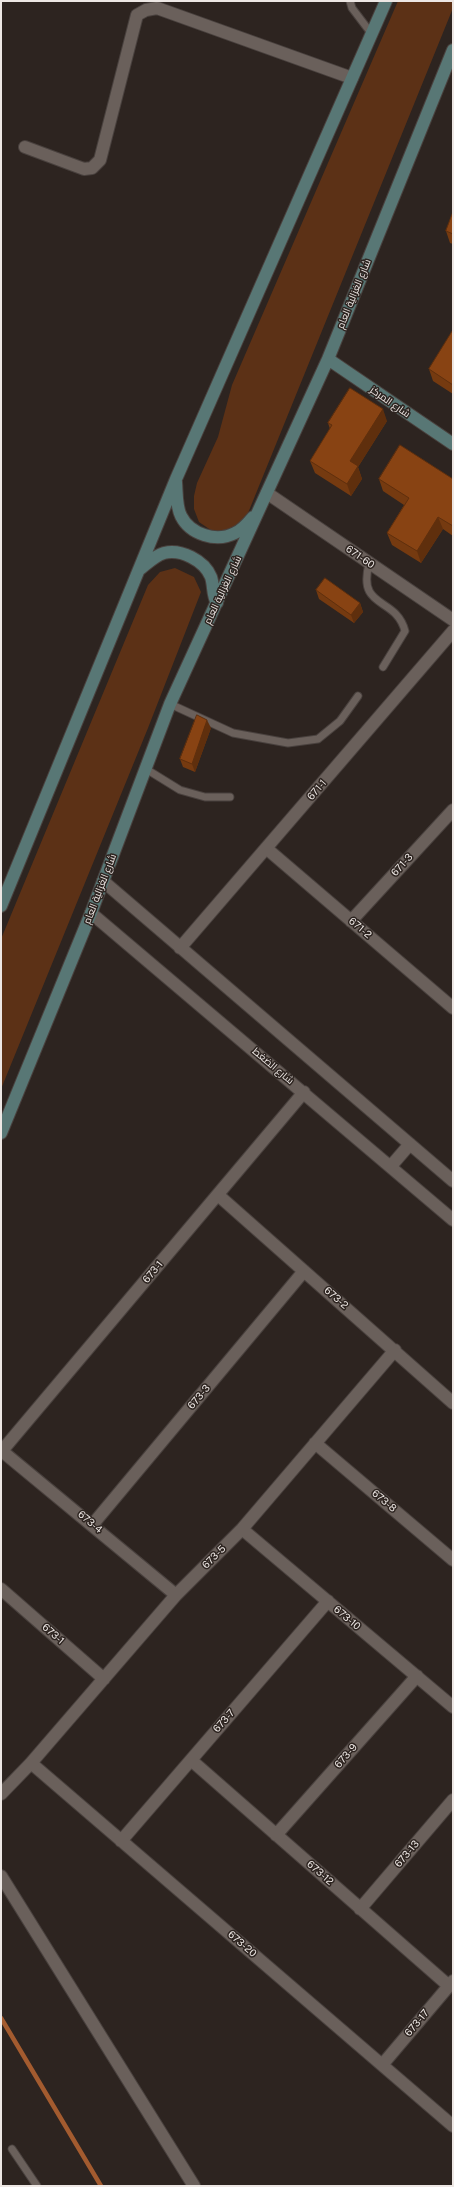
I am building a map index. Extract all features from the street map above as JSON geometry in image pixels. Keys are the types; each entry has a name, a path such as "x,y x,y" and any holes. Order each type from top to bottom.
{"main road":[{"path":"1,906 136,573 386,1"},
{"name":"شارع الغزالية العام","path":"1,1133 91,913 170,704 328,359 453,50"},
{"name":"شارع المركز","path":"328,359 453,444"},
{"path":"176,479 180,515 188,525 198,532 213,538 226,537 236,533 258,512"},
{"path":"136,573 156,556 165,553 184,554 194,558 204,566 210,576 213,596 217,603"}],"street":[{"path":"25,147 84,169 92,168 100,160 137,15 146,10 157,8 352,78"},
{"name":"671-60","path":"267,493 453,620"},
{"name":"671-1","path":"180,948 453,631"},
{"name":"671-3","path":"351,921 453,810"},
{"name":"671-2","path":"266,848 351,921 450,1001"},
{"path":"103,881 453,1181"},
{"name":"شارع الضغط","path":"91,913 304,1092 453,1220"},
{"name":"673-1","path":"2,1451 304,1092"},
{"path":"391,1166 410,1144"},
{"name":"673-2","path":"218,1195 395,1350 453,1403"},
{"name":"673-3","path":"93,1524 304,1271"},
{"name":"673-5","path":"1,1794 104,1679 176,1595 242,1529 395,1350"},
{"name":"673-8","path":"315,1443 453,1560"},
{"name":"673-4","path":"2,1451 93,1524 176,1595"},
{"name":"673-10","path":"242,1529 453,1707"},
{"name":"673-1","path":"1,1589 104,1679"},
{"name":"673-7","path":"121,1841 328,1601"},
{"name":"673-9","path":"276,1835 417,1676"},
{"name":"673-12","path":"191,1760 360,1909 451,1984"},
{"name":"673-20","path":"30,1763 453,2126"},
{"name":"673-13","path":"360,1909 453,1800"},
{"path":"1,1876 194,2186"},
{"name":"673-17","path":"382,2065 451,1984"}],"lane":[{"path":"350,1 352,8 372,33"},
{"path":"369,564 366,577 369,592 402,622 405,631 383,666"},
{"path":"170,704 233,733 288,743 318,739 340,721 358,696"},
{"path":"146,769 180,790 204,797 230,797"},
{"path":"12,2149 38,2186"}],"shaded area":[{"path":"398,1 453,1 453,8 246,518 234,533 218,535 199,522 194,509 194,496 197,483 218,437 232,385"},
{"path":"175,568 194,577 201,592 148,728 1,1089 1,939 148,585 160,572"}],"building":[{"path":"453,212 453,234 446,231"},
{"path":"453,330 453,385 429,369"},
{"path":"350,388 383,409 350,461 358,466 347,484 310,461 332,425 328,423"},
{"path":"400,445 453,479 453,526 438,517 417,551 387,533 409,498 379,479"},
{"path":"325,578 360,603 351,615 316,590"},
{"path":"197,715 207,720 192,764 180,759"}],"waterway":[{"path":"1,2018 101,2186"}]}
